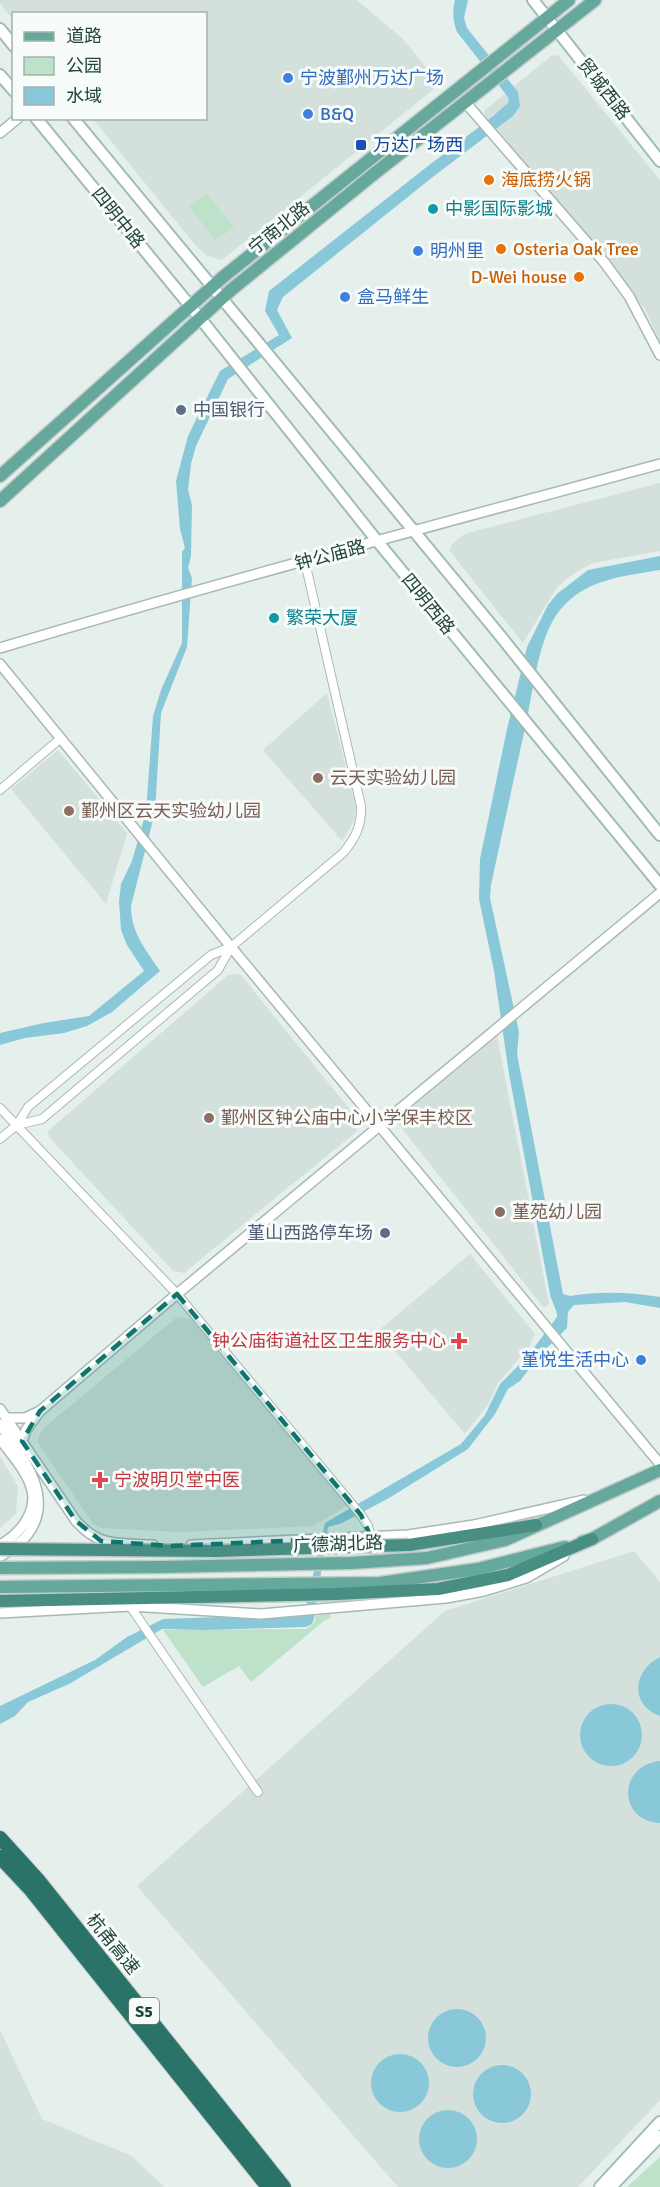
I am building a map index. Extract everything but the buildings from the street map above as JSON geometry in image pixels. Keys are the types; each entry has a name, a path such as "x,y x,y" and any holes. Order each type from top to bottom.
{"highway":[{"path":"4,1547 216,1551 409,1545 536,1525"},
{"path":"0,1601 336,1594 438,1589 508,1575 592,1539"},
{"name":"杭甬高速","path":"0,1838 39,1881 284,2187"},
{"name":"杭甬高速","path":"0,1857 30,1889 268,2187"}],"main road":[{"name":"贸城西路","path":"533,0 660,161"},
{"name":"宁南北路","path":"189,305 569,0"},
{"name":"宁南北路","path":"0,501 221,299 595,0"},
{"path":"0,29 12,44"},
{"path":"0,75 12,89"},
{"name":"四明中路","path":"38,120 200,318"},
{"name":"四明中路","path":"75,120 221,299"},
{"name":"四明西路","path":"221,299 498,633 660,835"},
{"path":"0,476 189,305"},
{"name":"四明西路","path":"200,318 494,685 660,885"},
{"name":"广德湖北路","path":"0,1568 351,1563 427,1558 505,1540 660,1470"},
{"path":"0,1587 380,1583 478,1569 592,1539 660,1501"},
{"path":"600,2187 660,2122"},
{"path":"610,2187 660,2136"}],"street":[{"path":"465,102 604,262 629,296 660,355"},
{"path":"0,133 16,120"},
{"name":"钟公庙路","path":"0,648 168,597 305,562 660,464"},
{"path":"0,1139 17,1125 28,1107 211,955 231,947 343,853 354,840 362,819 361,806 305,562"},
{"path":"0,664 231,947 660,1464"},
{"path":"0,790 61,738"},
{"path":"22,1441 26,1430 40,1411 177,1294 660,893"},
{"path":"17,1125 42,1119 218,970 231,947"},
{"path":"0,1108 177,1294 361,1515 368,1526 371,1537"},
{"path":"2,1417 25,1418 40,1411"},
{"path":"2,1417 22,1441 76,1521 87,1533 101,1541 171,1546 408,1535 474,1525 596,1498"},
{"path":"2,1417 34,1479 39,1494 40,1510 27,1535 4,1547"},
{"path":"0,1439 32,1487 33,1503 20,1532 4,1547 0,1556"},
{"path":"0,1613 130,1606 261,1614 446,1598 484,1591 526,1578 592,1539"},
{"path":"130,1606 138,1621 258,1792"}],"highlighted area":[{"path":"177,1294 361,1515 371,1537 171,1546 101,1541 76,1521 22,1441 40,1411"}],"shaded area":[{"path":"0,0 357,0 403,39 440,84 222,260 208,256 196,246 94,120 207,120 207,12 12,12 12,19"},
{"path":"558,55 660,180 660,342 645,309 602,252 485,115 484,111 551,56"},
{"path":"660,483 660,551 593,563 576,572 557,587 523,643 449,550 452,544 463,535 475,531"},
{"name":"云天实验幼儿园","path":"327,693 356,807 354,821 342,841 263,750"},
{"name":"鄞州区云天实验幼儿园","path":"58,750 127,833 106,904 11,789"},
{"name":"鄞州区钟公庙中心小学保丰校区","path":"240,974 352,1112 357,1124 356,1132 184,1273 173,1271 49,1137 48,1131 228,975"},
{"name":"堇苑幼儿园","path":"497,1036 549,1304 544,1308 395,1120"},
{"name":"钟公庙街道社区卫生服务中心","path":"470,1254 535,1334 529,1347 498,1383 488,1405 465,1434 378,1331"},
{"path":"177,1317 190,1319 195,1324 348,1505 313,1526 181,1532 102,1528 93,1524 38,1443 39,1436 45,1427"},
{"path":"0,1457 18,1486 16,1514 0,1528"},
{"path":"634,1551 660,1582 660,2100 578,2187 398,2187 137,1886 445,1611"},
{"path":"0,2030 42,2119 132,2156 164,2187 0,2187"}],"green space":[{"path":"207,193 234,228 215,240 189,206"},
{"path":"330,1614 331,1618 325,1620 251,1682 239,1666 203,1687 163,1630 306,1629 314,1623 316,1616"},
{"path":"660,2157 660,2187 627,2187"}],"water":[{"path":"455,0 468,0 464,18 467,28 518,92 520,106 513,116 283,297 277,310 292,338 228,379 196,446 188,490 192,505 191,556 188,568 192,578 187,647 161,713 155,812 131,906 136,933 160,971 112,1012 87,1026 64,1033 25,1038 0,1045 0,1033 89,1016 144,971 127,945 121,930 119,901 121,884 132,861 146,812 153,716 161,690 182,643 182,552 185,548 180,529 176,481 188,436 220,371 279,335 265,311 269,291 509,102 508,97 457,32 453,16"},
{"path":"660,556 660,570 619,577 593,585 581,592 560,610 547,633 538,662 490,898 519,1032 517,1054 563,1294 570,1296 592,1293 648,1295 660,1297 660,1308 625,1302 574,1305 568,1312 567,1328 539,1356 520,1381 508,1389 495,1414 468,1449 389,1498 342,1523 328,1527 312,1624 306,1627 162,1629 69,1684 28,1702 15,1716 0,1724 0,1706 95,1660 127,1637 163,1619 304,1614 325,1523 461,1444 485,1415 500,1384 527,1357 557,1317 550,1294 509,1074 494,971 479,899 480,859 527,647 548,605 557,594 588,570"},
{"path":"660,1657 660,1716 643,1704 638,1687 644,1670"},
{"path":"611,1704 623,1706 633,1713 640,1723 642,1735 640,1747 633,1757 623,1764 611,1766 599,1764 589,1757 582,1747 580,1735 582,1723 589,1713 599,1706"},
{"path":"660,1761 660,1823 646,1820 636,1813 630,1804 628,1793 630,1782 636,1772 646,1765"},
{"path":"451,2009 463,2009 478,2017 486,2032 486,2044 478,2059 463,2067 451,2067 436,2059 428,2044 428,2032 436,2017"},
{"path":"394,2054 406,2054 421,2062 429,2077 429,2089 421,2104 406,2112 394,2112 379,2104 371,2089 371,2077 379,2062"},
{"path":"496,2065 508,2065 523,2073 531,2088 531,2100 523,2115 508,2123 496,2123 481,2115 473,2100 473,2088 481,2073"},
{"path":"442,2110 454,2110 469,2118 477,2133 477,2145 469,2160 454,2168 442,2168 427,2160 419,2145 419,2133 427,2118"}],"place":[{"name":"宁波鄞州万达广场","path":"288,78"},
{"name":"B&Q","path":"308,114"},
{"name":"万达广场西","path":"361,145"},
{"name":"海底捞火锅","path":"489,180"},
{"name":"中影国际影城","path":"433,209"},
{"name":"Osteria Oak Tree","path":"501,249"},
{"name":"明州里","path":"418,251"},
{"name":"D-Wei house","path":"579,277"},
{"name":"盒马鲜生","path":"345,297"},
{"name":"中国银行","path":"181,410"},
{"name":"繁荣大厦","path":"274,618"},
{"name":"云天实验幼儿园","path":"318,778"},
{"name":"鄞州区云天实验幼儿园","path":"69,811"},
{"name":"鄞州区钟公庙中心小学保丰校区","path":"209,1118"},
{"name":"堇苑幼儿园","path":"500,1212"},
{"name":"堇山西路停车场","path":"385,1233"},
{"name":"钟公庙街道社区卫生服务中心","path":"459,1341"},
{"name":"堇悦生活中心","path":"641,1360"},
{"name":"宁波明贝堂中医","path":"100,1480"}]}
